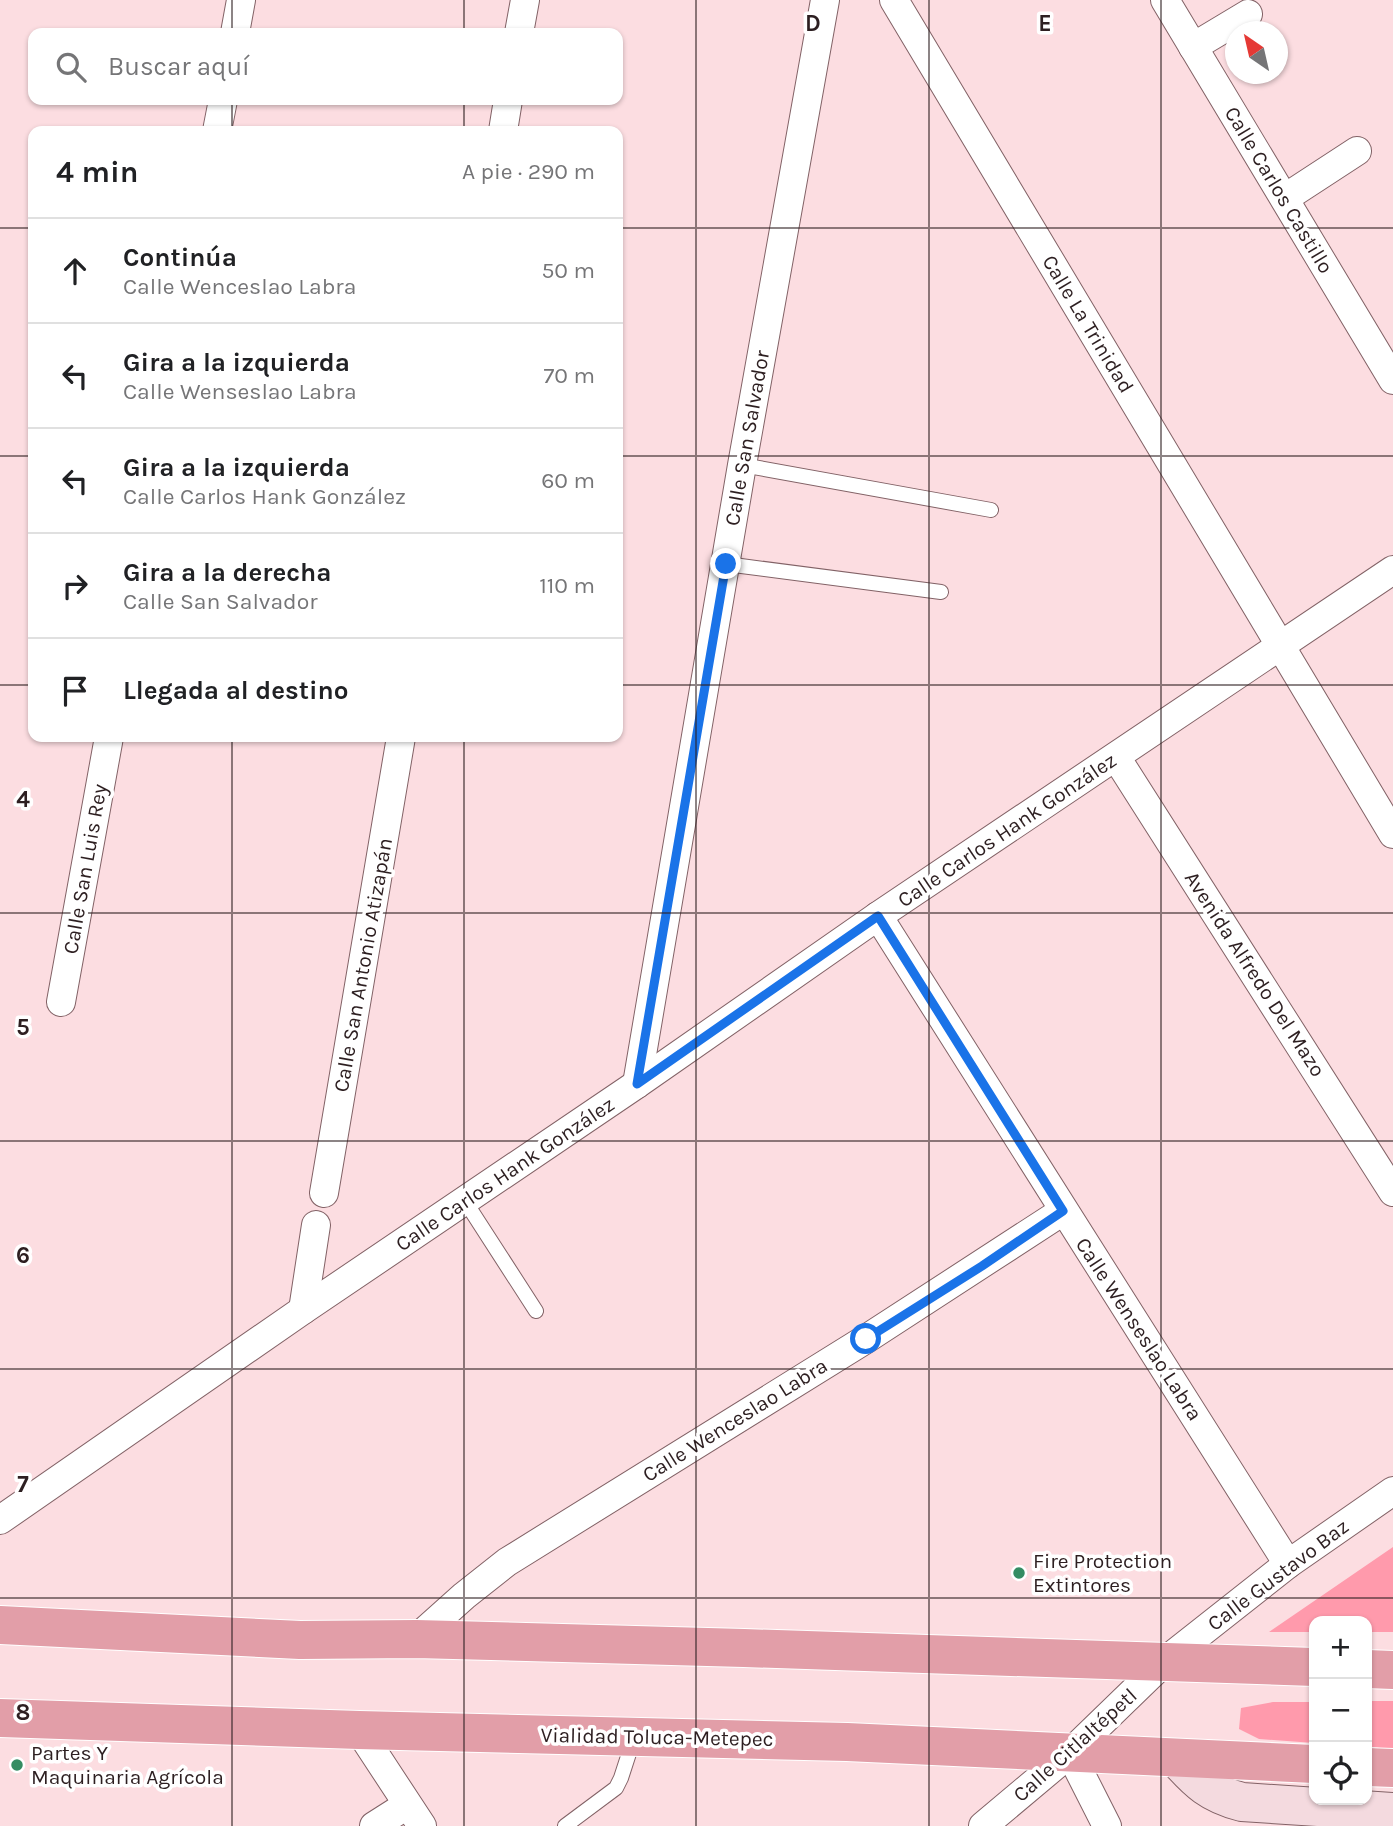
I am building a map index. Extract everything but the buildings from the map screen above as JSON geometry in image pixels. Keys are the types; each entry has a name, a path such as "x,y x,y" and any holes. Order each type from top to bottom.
{"highway":[{"path":"0,1625 300,1640 416,1639 1309,1667"},
{"path":"1372,1669 1393,1670"},
{"name":"Vialidad Toluca-Metepec","path":"0,1718 949,1746 1309,1764"},
{"path":"1372,1767 1393,1768"}],"main road":[{"path":"1177,1758 1207,1789 1222,1797 1242,1802 1393,1812"}],"street":[{"path":"236,28 241,0"},
{"path":"520,28 525,0"},
{"name":"Calle San Salvador","path":"637,1084 742,466 825,0"},
{"name":"Calle La Trinidad","path":"894,0 1393,834"},
{"name":"Calle Carlos Castillo","path":"1165,0 1285,198 1384,346 1393,380"},
{"path":"1193,47 1248,14"},
{"path":"218,126 222,105"},
{"path":"504,126 507,105"},
{"path":"1285,198 1357,151"},
{"name":"Calle Carlos Hank González","path":"0,1520 878,916 1281,648 1393,570"},
{"name":"Calle San Luis Rey","path":"61,1002 108,742"},
{"name":"Calle San Antonio Atizapán","path":"324,1193 400,742"},
{"name":"Avenida Alfredo Del Mazo","path":"1116,757 1393,1192"},
{"name":"Calle Wenseslao Labra","path":"878,916 1288,1564"},
{"name":"Calle Wenceslao Labra","path":"416,1639 507,1562 913,1310 1063,1211"},
{"path":"303,1310 316,1225"},
{"name":"Calle Gustavo Baz","path":"1165,1661 1288,1564 1393,1490"},
{"name":"Calle Citlaltépetl","path":"983,1826 1070,1753 1165,1661"},
{"path":"359,1730 414,1815 374,1826"},
{"path":"1070,1753 1107,1826"}],"lane":[{"path":"742,466 991,510"},
{"path":"726,564 941,592"},
{"path":"465,1201 536,1311"},
{"path":"565,1826 616,1788 635,1736"}],"shaded area":[{"path":"1393,1547 1393,1632 1372,1632 1372,1616 1309,1616 1309,1632 1269,1632"},
{"path":"1372,1701 1393,1701 1393,1749 1372,1747"},
{"path":"1273,1702 1309,1702 1309,1743 1259,1739 1239,1729 1241,1708"}],"place":[{"name":"Fire Protection Extintores","path":"1019,1573"},
{"name":"Partes Y Maquinaria Agrícola","path":"17,1765"}],"route":[{"path":"726,564 637,1084 878,916 1063,1211 866,1339"}]}
